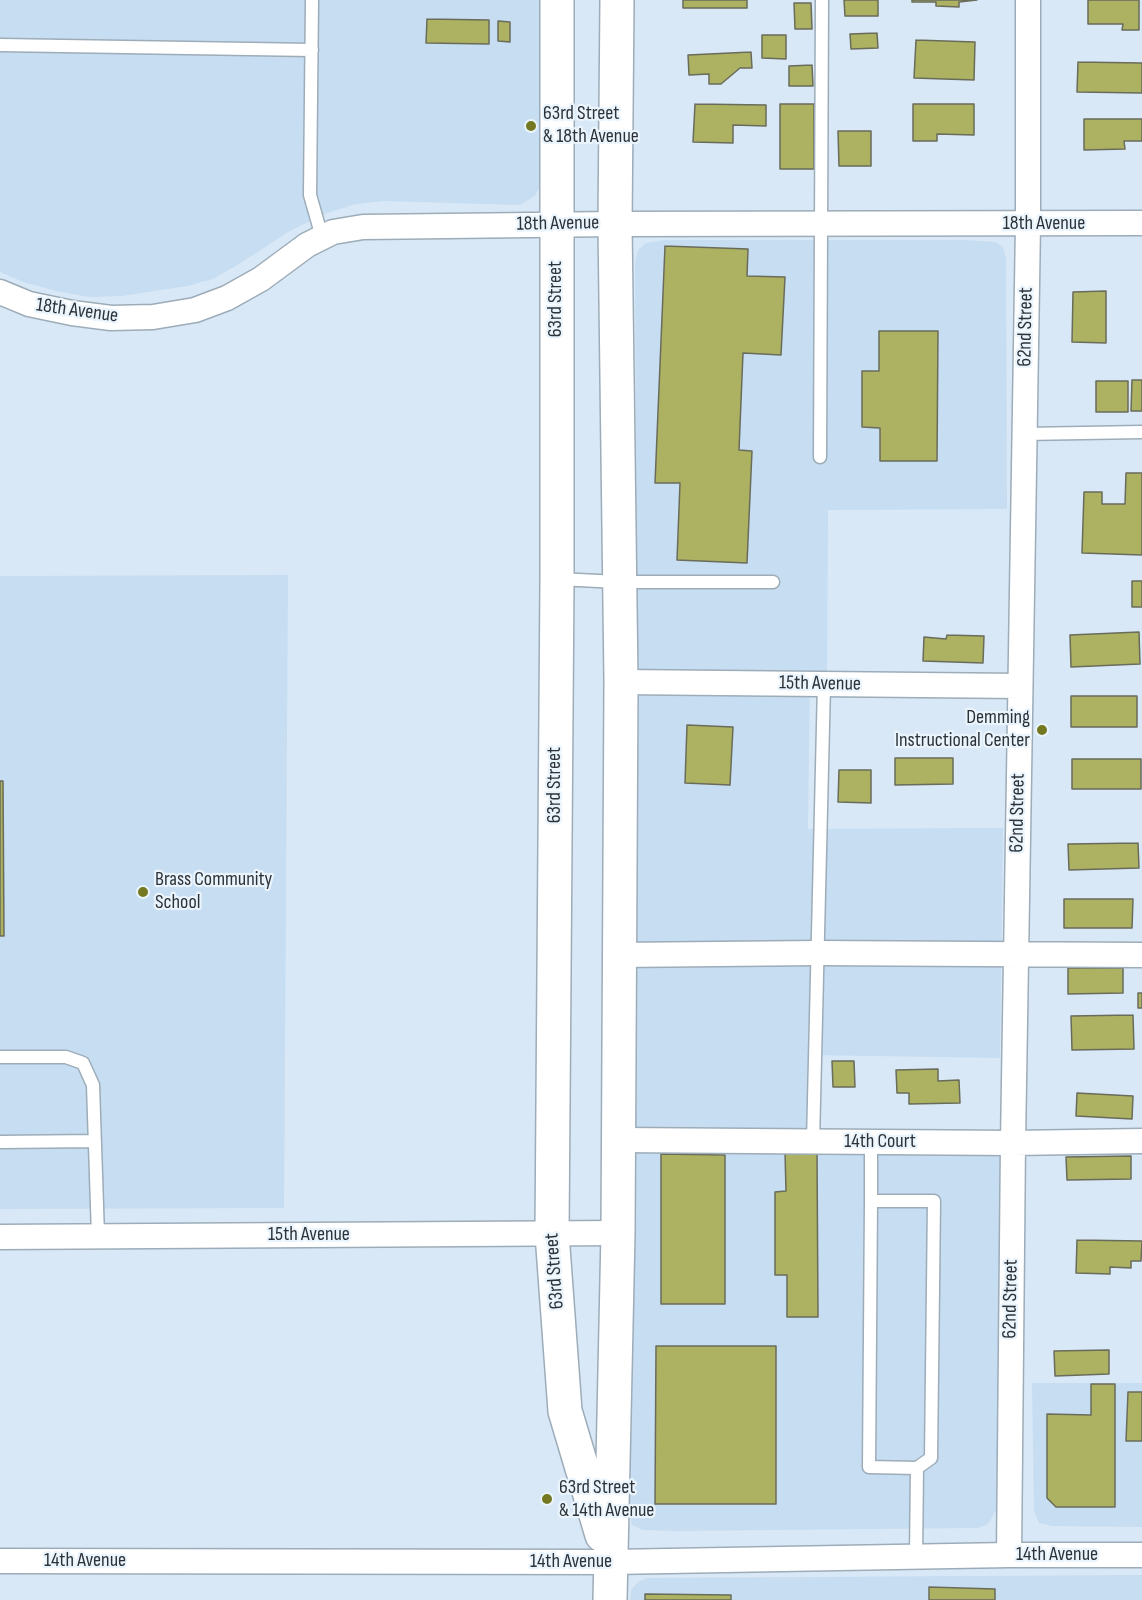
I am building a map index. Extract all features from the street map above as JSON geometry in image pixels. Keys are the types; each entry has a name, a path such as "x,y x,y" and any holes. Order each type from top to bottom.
{"main road":[{"name":"63rd Street","path":"557,0 557,579 552,1234 565,1411 611,1562"},
{"name":"63rd Street","path":"610,1600 619,1140 618,955 621,682 615,224 617,0"}],"street":[{"name":"62nd Street","path":"1009,1555 1013,1143 1028,224 1028,0"},
{"name":"18th Avenue","path":"0,292 29,304 72,314 111,318 153,317 195,310 227,297 261,279 307,245 322,237 333,232 363,227 556,224 1142,223"},
{"name":"15th Avenue","path":"621,682 1020,686"},
{"path":"618,955 817,953 1142,955"},
{"name":"14th Court","path":"619,1140 1013,1143 1142,1141"},
{"name":"15th Avenue","path":"0,1237 618,1233"},
{"name":"14th Avenue","path":"0,1561 611,1562 1142,1554"}],"lane":[{"path":"312,0 310,195 322,237"},
{"path":"820,457 822,0"},
{"path":"0,45 312,50"},
{"path":"1024,434 1142,432"},
{"path":"557,579 620,582 773,582"},
{"path":"813,1142 824,684"},
{"path":"0,1057 66,1057 83,1063 93,1084 98,1236"},
{"path":"0,1142 95,1142"},
{"path":"870,1201 934,1201 931,1458 917,1468 869,1467 870,1201 871,1142"},
{"path":"916,1556 917,1468"}],"shaded area":[{"path":"0,0 542,0 541,184 535,196 520,205 384,201 356,204 327,213 290,231 213,279 187,286 122,296 89,297 23,282 0,272"},
{"path":"665,240 965,240 995,242 1003,247 1006,259 1007,509 828,510 827,676 810,676 808,829 1003,828 1000,1058 808,1055 806,1152 1000,1156 997,1509 988,1524 978,1528 674,1531 643,1530 632,1525 628,1482 637,666 635,263 638,250 646,243"},
{"name":"Brass Community School","path":"288,575 284,1208 0,1209 0,576"},
{"path":"1032,1383 1142,1383 1142,1527 1052,1526 1039,1523 1034,1511"},
{"path":"1142,1575 1142,1600 630,1600 631,1590 638,1582 647,1578"}],"building":[{"path":"683,0 747,0 747,8 683,8"},
{"path":"844,0 878,0 878,16 845,16"},
{"path":"912,0 977,0 959,2 959,7 936,6 936,2 912,2"},
{"path":"1088,0 1139,0 1139,30 1122,30 1123,24 1088,24"},
{"path":"794,3 811,3 812,29 795,29"},
{"path":"427,19 489,20 489,44 426,43"},
{"path":"498,21 510,22 510,42 498,41"},
{"path":"877,33 878,48 851,49 850,34"},
{"path":"762,35 786,35 786,59 762,58"},
{"path":"916,40 975,42 974,80 914,78"},
{"path":"751,52 752,68 740,68 721,84 709,84 709,74 689,75 688,55"},
{"path":"1078,62 1142,63 1142,93 1077,92"},
{"path":"812,65 813,86 789,86 789,66"},
{"path":"695,104 766,105 766,126 733,125 733,143 693,142"},
{"path":"780,104 814,104 814,169 780,169"},
{"path":"913,104 974,104 974,135 937,134 937,141 913,141"},
{"path":"1084,119 1142,119 1142,141 1124,141 1125,149 1084,150"},
{"path":"838,131 871,131 871,166 839,166"},
{"path":"665,246 748,249 747,276 785,277 781,355 743,353 739,450 752,451 747,563 677,560 680,483 655,483"},
{"path":"1106,291 1106,343 1072,342 1073,292"},
{"path":"879,331 938,331 937,461 880,461 880,428 862,427 862,371 879,371"},
{"path":"1132,380 1142,380 1142,411 1131,411"},
{"path":"1096,381 1128,381 1128,412 1096,412"},
{"path":"1126,473 1142,473 1142,555 1082,553 1084,492 1102,492 1102,504 1125,504"},
{"path":"1132,581 1142,581 1142,607 1132,607"},
{"path":"1139,632 1140,664 1071,667 1070,635"},
{"path":"947,635 984,636 983,663 923,661 924,637 946,639"},
{"path":"1071,696 1137,696 1137,727 1071,727"},
{"path":"687,725 733,727 730,785 685,783"},
{"path":"895,758 953,758 953,784 895,785"},
{"path":"1072,759 1141,759 1141,789 1072,789"},
{"path":"839,770 871,770 871,803 838,802"},
{"path":"0,781 3,781 4,936 0,936"},
{"path":"1138,843 1139,868 1069,870 1068,844"},
{"path":"1064,899 1133,899 1132,928 1064,928"},
{"path":"1068,968 1123,968 1123,993 1068,994"},
{"path":"1138,993 1142,993 1142,1008 1138,1008"},
{"path":"1133,1015 1134,1049 1072,1050 1071,1016"},
{"path":"832,1061 854,1061 855,1087 833,1087"},
{"path":"938,1069 938,1081 959,1080 960,1103 909,1104 909,1093 897,1093 896,1070"},
{"path":"1077,1093 1133,1096 1132,1119 1076,1116"},
{"path":"785,1152 817,1152 818,1317 787,1317 787,1275 775,1275 775,1192 786,1191"},
{"path":"661,1154 725,1155 725,1304 661,1304"},
{"path":"1131,1156 1131,1179 1067,1180 1066,1157"},
{"path":"1077,1240 1142,1241 1141,1261 1131,1261 1131,1268 1110,1267 1110,1274 1076,1273"},
{"path":"656,1346 776,1346 776,1504 655,1504"},
{"path":"1109,1350 1109,1374 1055,1376 1054,1351"},
{"path":"1091,1384 1115,1384 1115,1507 1056,1507 1047,1498 1047,1414 1091,1415"},
{"path":"1128,1392 1142,1392 1142,1441 1126,1441"},
{"path":"929,1587 995,1589 995,1600 929,1600"},
{"path":"645,1594 731,1595 731,1600 645,1600"}],"place":[{"name":"63rd Street & 18th Avenue","path":"531,126"},
{"name":"Demming Instructional Center","path":"1042,730"},
{"name":"Brass Community School","path":"143,892"},
{"name":"63rd Street & 14th Avenue","path":"547,1499"}]}
